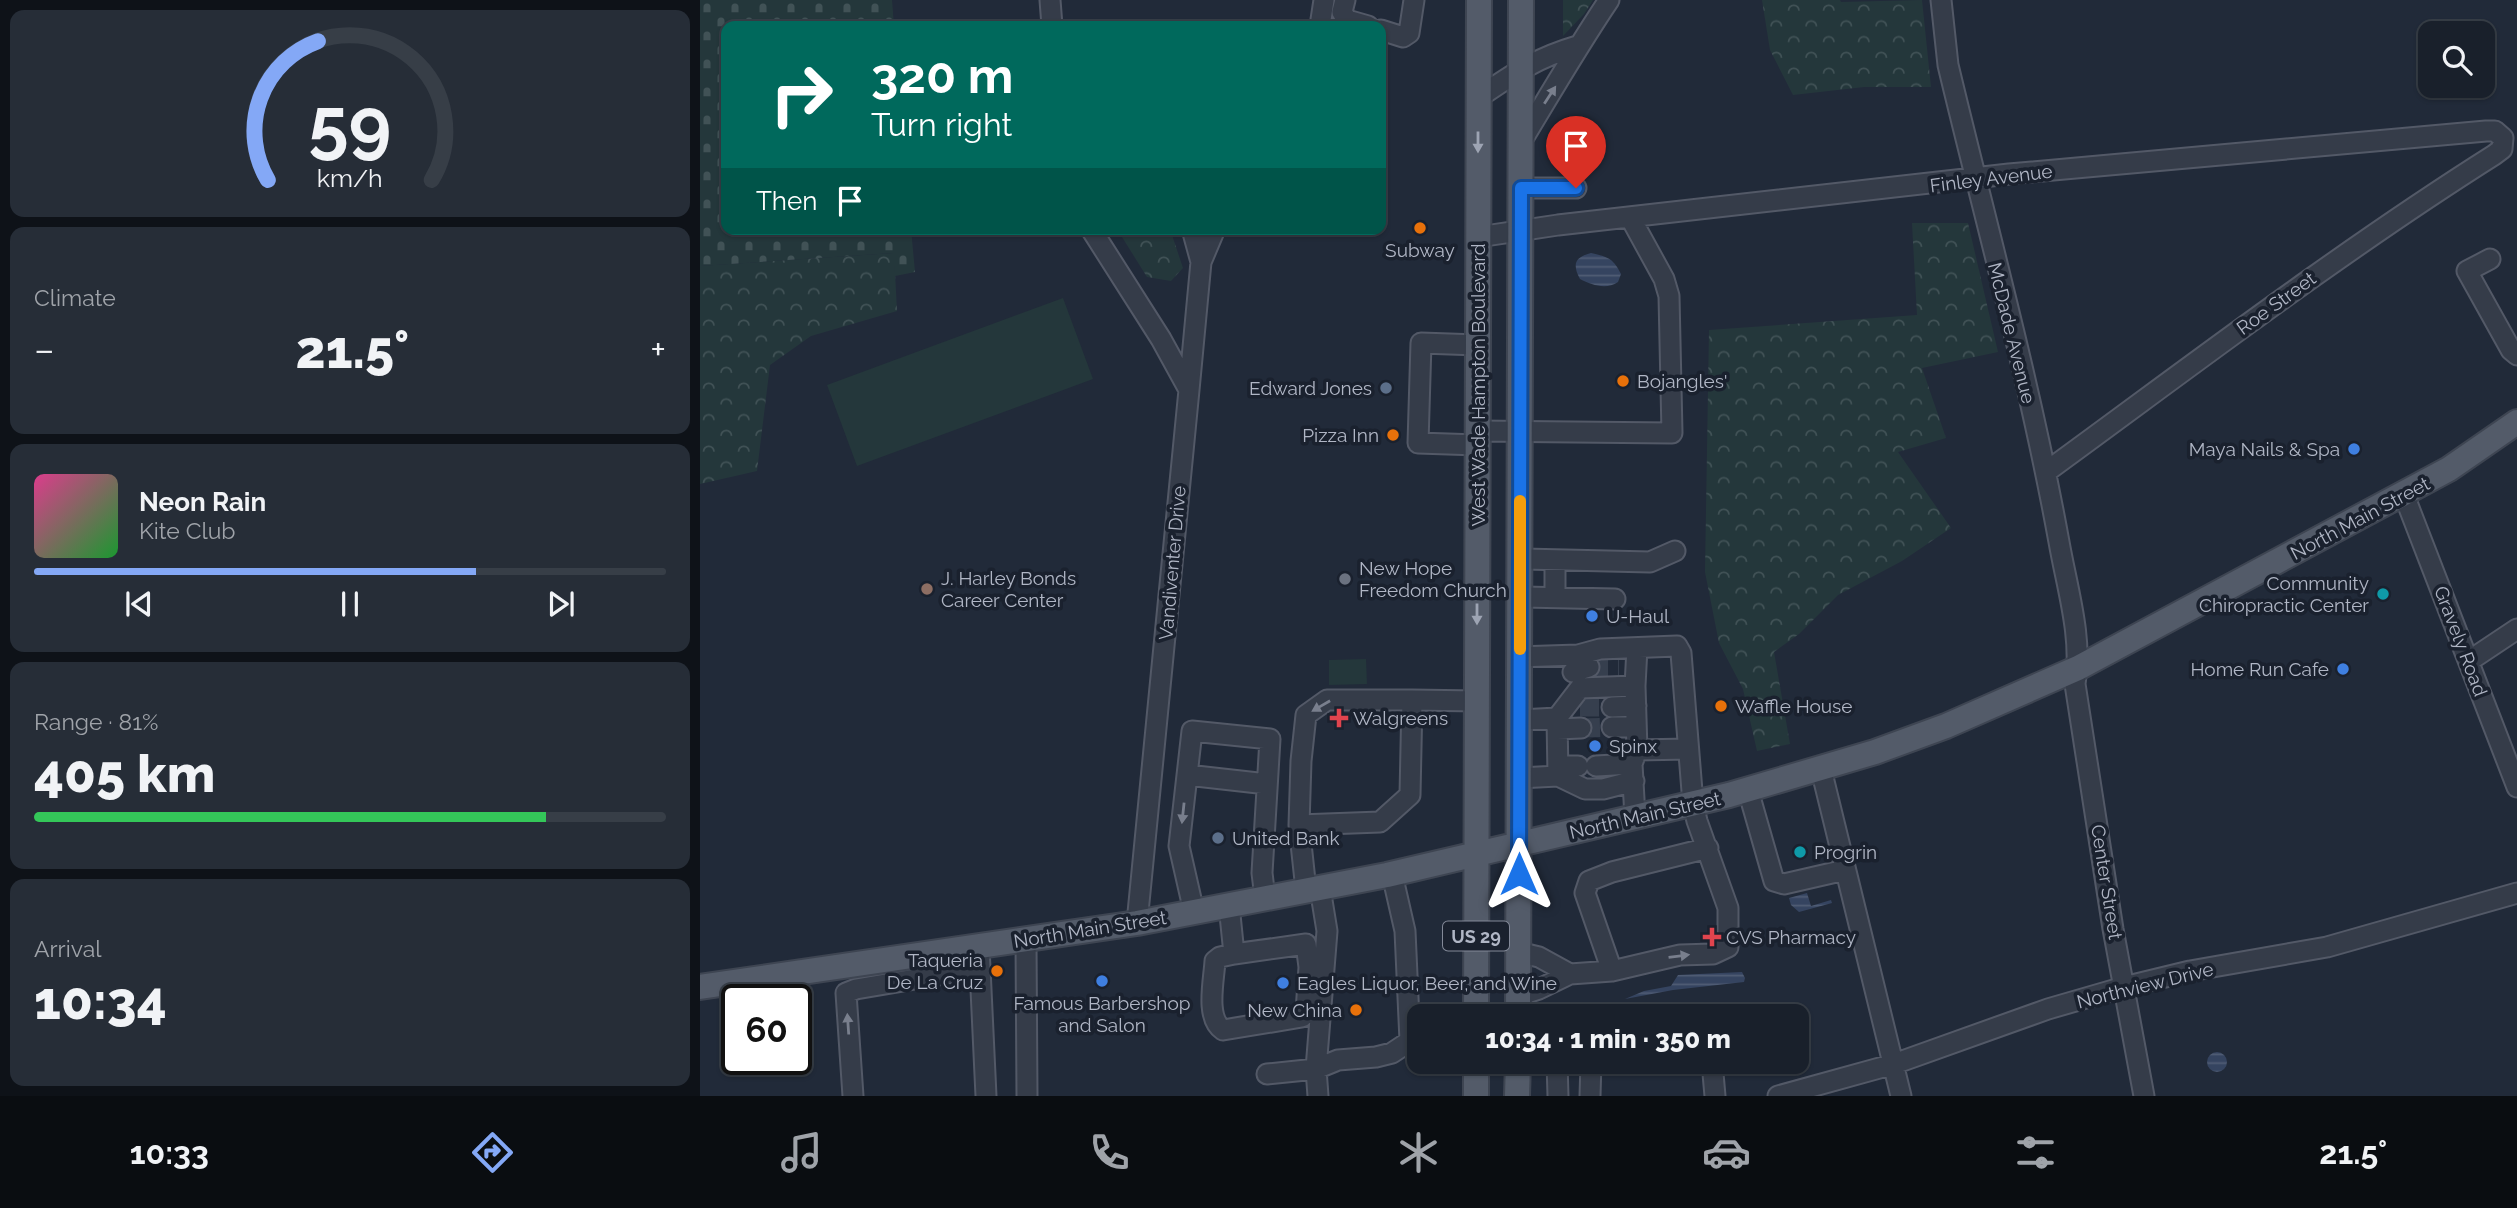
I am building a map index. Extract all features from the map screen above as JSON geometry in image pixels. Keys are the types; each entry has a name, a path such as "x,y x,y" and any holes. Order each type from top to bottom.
{"main road":[{"name":"West Wade Hampton Boulevard","path":"1476,854 1479,0"},
{"name":"US 29","path":"1518,1004 1521,0"},
{"name":"North Main Street","path":"700,987 979,957 1026,940 1136,923 1392,874 1693,804 1821,769 1946,726 2078,668 2404,495 2449,469 2517,422"},
{"name":"US 29","path":"1476,854 1476,1004"},
{"path":"1476,1074 1476,1096"},
{"path":"1517,1096 1518,1074"}],"street":[{"path":"1050,0 1052,21"},
{"path":"1321,21 1324,0"},
{"path":"1345,0 1342,12 1350,21"},
{"path":"1386,32 1403,37 1409,33 1414,0"},
{"path":"1521,142 1563,76 1577,46 1609,0"},
{"name":"McDade Avenue","path":"1941,0 1948,65 2046,472 2076,637 2078,668"},
{"path":"1478,98 1547,55 1577,46"},
{"name":"Finley Avenue","path":"1478,237 1630,217 1975,179 2486,131 2510,134"},
{"name":"Roe Street","path":"2046,472 2337,258 2494,155 2502,149 2510,134"},
{"path":"1521,188 1576,188"},
{"path":"1478,345 1421,343 1418,443 1520,432 1672,433 1669,296 1664,279 1630,217"},
{"path":"1095,235 1189,390"},
{"path":"1194,235 1201,262"},
{"path":"1201,262 1212,235"},
{"path":"2490,259 2467,271 2511,350 2517,355"},
{"name":"Vandiventer Drive","path":"1136,923 1201,262"},
{"name":"Gravely Road","path":"2404,495 2517,787"},
{"path":"1520,559 1650,562 1675,551"},
{"path":"1555,560 1555,597"},
{"path":"1520,597 1615,599"},
{"path":"2469,661 2517,629"},
{"path":"1519,720 1571,693 1677,646 1681,653 1693,804 1728,908 1728,947 1713,954 1681,956 1612,971 1570,974 1550,984 1522,1004"},
{"path":"1558,771 1571,693 1600,649 1632,667"},
{"path":"1520,657 1571,693 1581,728"},
{"path":"1632,667 1636,706 1635,817"},
{"name":"Center Street","path":"2078,668 2075,684 2144,1096"},
{"path":"1318,1096 1316,1069 1327,931 1313,889 1299,825 1301,761 1307,715 1327,700 1477,701"},
{"path":"1299,825 1380,822 1410,795 1412,700"},
{"path":"1612,708 1636,706"},
{"path":"1612,727 1636,727"},
{"path":"1194,912 1179,846 1192,732 1270,739 1262,873 1265,898"},
{"path":"1519,778 1587,766 1634,765 1689,749"},
{"path":"1558,771 1585,789 1603,789 1634,765"},
{"path":"1821,769 1901,1096"},
{"path":"1187,775 1267,784"},
{"path":"1748,790 1774,881 1784,884 1845,870"},
{"path":"1612,971 1585,893 1589,881 1612,872 1708,848"},
{"path":"1392,874 1405,931 1412,1004"},
{"name":"Northview Drive","path":"1779,1096 1894,1064 2048,1009 2124,987 2190,971 2327,947 2517,893"},
{"path":"1229,905 1234,954"},
{"path":"1026,940 1027,1096"},
{"path":"1306,944 1309,967 1306,1012 1301,1017 1223,1030 1218,1026 1213,1008 1215,961 1234,954 1306,944"},
{"path":"1518,951 1539,957 1570,974"},
{"path":"853,1096 846,993 979,957 986,1096"},
{"path":"1267,1074 1316,1069 1338,1060 1376,1057 1407,1045"},
{"path":"1557,1074 1558,1096"},
{"path":"1590,1096 1591,1074"},
{"path":"1713,1074 1715,1096"}],"green space":[{"path":"700,0 892,0 894,21 721,21 721,235 912,235 915,272 895,276 893,253 700,266"},
{"path":"1563,0 1593,0 1563,36"},
{"path":"1762,0 1922,0 1931,87 1864,87 1793,95 1770,50"},
{"path":"1912,223 1968,223 1998,352 1922,368 1946,438 1898,452 1951,528 1902,561 1838,595 1799,634 1774,652 1790,744 1757,751 1743,689 1719,643 1705,572 1709,330 1917,315"},
{"path":"1121,235 1172,235 1183,268 1171,281 1147,277"},
{"path":"894,253 897,311 811,336 770,365 757,471 700,484 700,266"},
{"path":"1063,298 1093,379 857,466 827,385"},
{"path":"1366,659 1367,684 1329,685 1329,660"}],"water":[{"path":"1591,253 1612,261 1621,274 1618,282 1604,286 1580,279 1576,262"},
{"path":"1807,893 1811,906 1831,900 1832,903 1799,912 1791,905 1789,898"},
{"path":"1742,972 1744,982 1673,990 1625,999 1644,991 1671,986 1678,975"},
{"path":"2217,1052 2224,1055 2227,1062 2224,1069 2217,1072 2210,1069 2207,1062 2210,1055"}],"tunnel":[{"path":"1589,667 1619,667"},
{"path":"1580,707 1612,707"},
{"path":"1581,728 1612,727"}],"slow traffic":[{"path":"1520,501 1520,649"}],"place":[{"name":"Subway","path":"1420,228"},
{"name":"Bojangles'","path":"1623,381"},
{"name":"Edward Jones","path":"1386,388"},
{"name":"Pizza Inn","path":"1393,435"},
{"name":"Maya Nails & Spa","path":"2354,449"},
{"name":"New Hope Freedom Church","path":"1345,579"},
{"name":"J. Harley Bonds Career Center","path":"927,589"},
{"name":"Community Chiropractic Center","path":"2383,594"},
{"name":"U-Haul","path":"1592,616"},
{"name":"Home Run Cafe","path":"2343,669"},
{"name":"Waffle House","path":"1721,706"},
{"name":"Walgreens","path":"1339,718"},
{"name":"Spinx","path":"1595,746"},
{"name":"United Bank","path":"1218,838"},
{"name":"Progrin","path":"1800,852"},
{"name":"CVS Pharmacy","path":"1712,937"},
{"name":"Taqueria De La Cruz","path":"997,971"},
{"name":"Famous Barbershop and Salon","path":"1102,981"},
{"name":"Eagles Liquor, Beer, and Wine","path":"1283,983"},
{"name":"New China","path":"1356,1010"}],"route":[{"path":"1519,874 1521,188 1576,188"}]}
